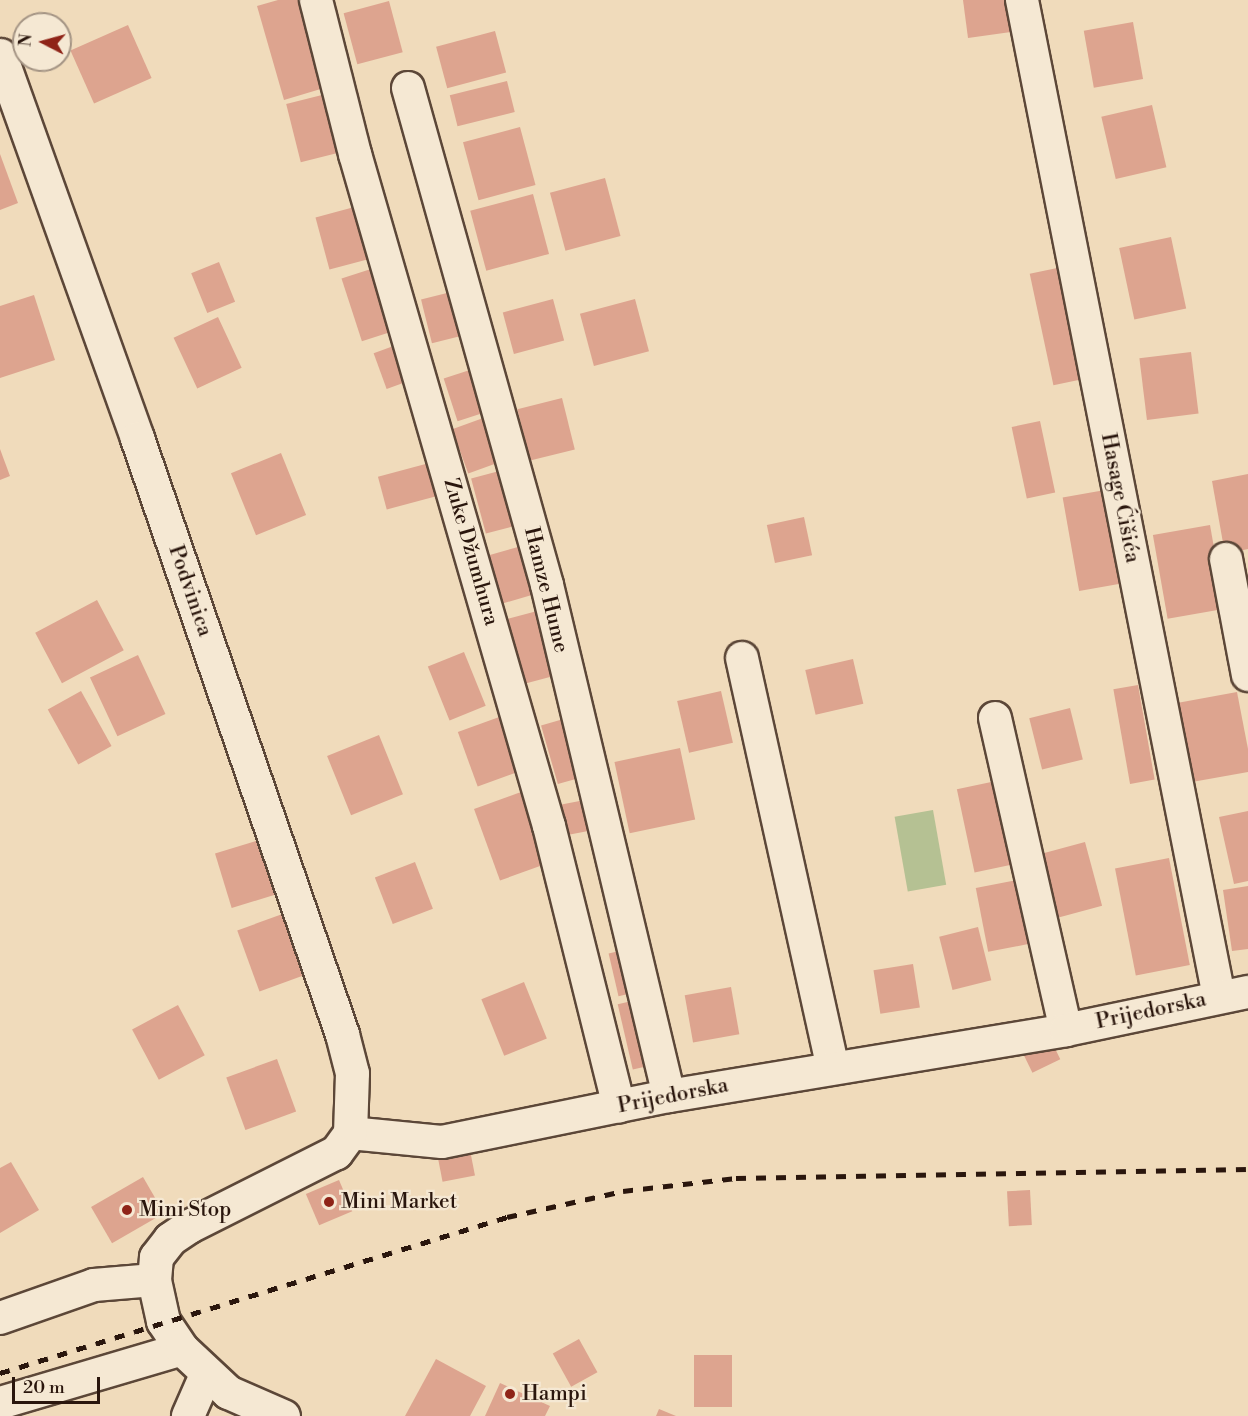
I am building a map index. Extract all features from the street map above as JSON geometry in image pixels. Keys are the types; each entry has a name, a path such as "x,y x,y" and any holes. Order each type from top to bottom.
{"street":[{"name":"Zuke Džumhura","path":"316,0 356,154 549,826 619,1106"},
{"name":"Hasage Ćišića","path":"1022,0 1233,994"},
{"name":"Podvinica","path":"0,55 7,91 342,1034 352,1073 350,1133"},
{"name":"Hamze Hume","path":"408,88 547,585 669,1096"},
{"path":"1226,559 1248,675"},
{"path":"742,658 833,1068"},
{"path":"995,718 1066,1030"},
{"name":"Prijedorska","path":"350,1133 442,1142 669,1096 1066,1030 1233,994"},
{"path":"283,1416 228,1392 206,1375 182,1349 163,1321 154,1280 156,1257 170,1239 227,1206 336,1152 350,1133"},
{"path":"0,1318 94,1285 154,1280"},
{"path":"0,1403 182,1349"},
{"path":"188,1416 206,1375"}],"green space":[{"path":"933,810 946,885 908,892 895,817"}],"building":[{"path":"278,0 298,0 324,88 284,100 257,6"},
{"path":"963,0 1014,0 1018,31 968,38"},
{"path":"389,1 403,52 357,64 344,13"},
{"path":"1133,22 1143,79 1094,88 1084,31"},
{"path":"128,25 152,78 94,104 72,50"},
{"path":"495,31 506,73 447,88 436,47"},
{"path":"507,81 515,112 457,126 450,95"},
{"path":"326,94 341,152 301,162 286,104"},
{"path":"1152,105 1166,167 1116,179 1101,117"},
{"path":"520,127 536,185 479,200 463,142"},
{"path":"0,154 18,203 0,210"},
{"path":"605,178 621,236 565,251 550,193"},
{"path":"533,194 549,254 486,271 470,211"},
{"path":"358,206 372,258 329,270 315,217"},
{"path":"1171,237 1186,308 1134,319 1119,248"},
{"path":"219,262 235,302 207,313 191,273"},
{"path":"1062,267 1086,379 1053,385 1030,274"},
{"path":"371,269 391,332 362,341 342,279"},
{"path":"455,291 466,335 432,343 421,299"},
{"path":"34,295 55,360 0,378 0,306"},
{"path":"553,299 564,341 514,354 503,312"},
{"path":"635,299 649,351 594,366 580,314"},
{"path":"218,317 242,368 197,388 174,338"},
{"path":"399,344 412,380 387,389 374,353"},
{"path":"1191,352 1199,414 1147,420 1139,358"},
{"path":"476,368 490,411 458,421 444,379"},
{"path":"562,398 575,449 530,461 517,409"},
{"path":"486,417 502,461 468,473 452,429"},
{"path":"1040,421 1055,492 1027,498 1012,427"},
{"path":"0,449 10,476 0,480"},
{"path":"281,453 306,515 256,535 231,473"},
{"path":"433,462 442,495 387,510 378,477"},
{"path":"503,470 518,525 486,534 471,479"},
{"path":"1248,474 1248,549 1225,554 1212,481"},
{"path":"1105,490 1121,584 1079,591 1063,497"},
{"path":"804,517 812,555 775,563 767,525"},
{"path":"1210,525 1225,609 1168,619 1153,535"},
{"path":"518,547 532,595 500,604 486,556"},
{"path":"97,600 124,650 62,683 35,633"},
{"path":"541,610 558,675 525,684 507,619"},
{"path":"464,652 486,706 450,720 428,667"},
{"path":"138,655 165,714 117,736 90,677"},
{"path":"853,659 863,704 816,715 805,670"},
{"path":"1138,685 1155,780 1130,784 1113,689"},
{"path":"81,691 112,746 78,765 48,709"},
{"path":"721,691 733,743 689,753 677,701"},
{"path":"1237,692 1248,749 1248,772 1192,782 1177,703"},
{"path":"1070,708 1083,759 1042,770 1029,718"},
{"path":"502,716 522,771 478,787 458,732"},
{"path":"567,718 584,777 558,784 541,725"},
{"path":"379,735 403,794 351,815 327,756"},
{"path":"680,748 695,819 630,833 614,762"},
{"path":"996,781 1014,864 975,872 957,789"},
{"path":"521,792 547,863 500,881 474,809"},
{"path":"590,799 596,829 567,835 562,805"},
{"path":"1248,811 1248,881 1234,884 1219,817"},
{"path":"259,840 276,895 232,908 215,853"},
{"path":"1085,842 1102,906 1059,917 1042,854"},
{"path":"1169,858 1190,965 1136,975 1115,868"},
{"path":"415,862 433,909 393,924 375,877"},
{"path":"1017,880 1029,944 988,952 976,888"},
{"path":"1248,886 1248,949 1232,951 1223,890"},
{"path":"288,912 310,973 259,992 237,930"},
{"path":"978,927 991,980 952,990 939,937"},
{"path":"632,948 642,991 619,996 609,953"},
{"path":"913,964 920,1007 880,1014 873,970"},
{"path":"524,982 547,1039 504,1056 481,999"},
{"path":"731,987 739,1034 693,1042 685,995"},
{"path":"645,998 660,1063 633,1070 618,1004"},
{"path":"178,1005 205,1055 159,1080 132,1029"},
{"path":"1048,1034 1060,1059 1032,1073 1020,1048"},
{"path":"277,1059 296,1112 245,1130 226,1077"},
{"path":"470,1150 475,1176 443,1182 438,1156"},
{"path":"11,1162 39,1210 0,1233 0,1168"},
{"name":"Mini Stop","path":"143,1177 164,1213 112,1243 91,1207"},
{"name":"Mini Market","path":"339,1180 352,1211 319,1225 306,1194"},
{"path":"1030,1190 1032,1225 1009,1226 1007,1191"},
{"path":"579,1339 597,1372 571,1387 553,1354"},
{"path":"694,1355 732,1355 732,1407 694,1407"},
{"path":"436,1359 486,1386 470,1416 405,1416"},
{"name":"Hampi","path":"500,1383 550,1406 545,1416 485,1416"},
{"path":"659,1409 676,1416 656,1416"}],"railway":[{"path":"0,1373 507,1217 623,1191 736,1178 1248,1169"}],"place":[{"name":"Mini Market","path":"329,1202"},
{"name":"Mini Stop","path":"127,1210"},
{"name":"Hampi","path":"510,1394"}]}
